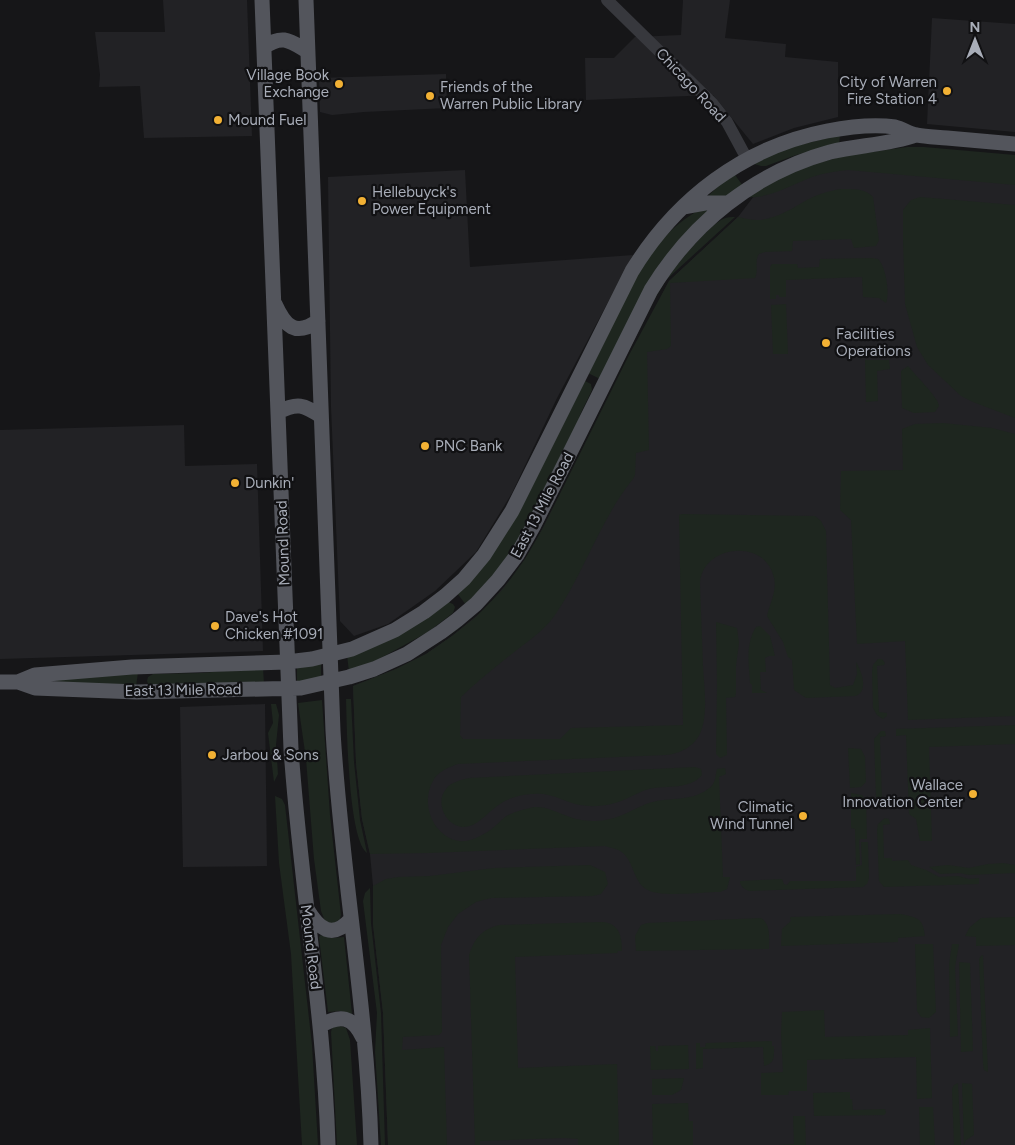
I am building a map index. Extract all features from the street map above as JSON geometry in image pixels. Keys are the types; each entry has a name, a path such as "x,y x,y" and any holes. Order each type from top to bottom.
{"main road":[{"name":"Mound Road","path":"262,0 288,689 294,789 320,1026 328,1145"},
{"path":"306,0 331,682 337,791 365,1042 371,1145"},
{"path":"264,47 276,40 285,39 307,51"},
{"path":"916,135 896,142 865,145 830,153 781,170 768,171 754,168 747,159 788,141 846,128 896,128 916,135 1015,144"},
{"name":"East 13 Mile Road","path":"18,682 35,675 139,666 287,662 352,649 386,635 418,617 445,596 474,568 501,530 639,260 655,236 681,207 707,185 747,159"},
{"name":"East 13 Mile Road","path":"0,682 18,682 35,688 146,692 288,689 331,682 366,672 407,654 442,632 458,620 498,580 521,548 651,290 669,263 694,233 728,203 781,170"},
{"path":"681,207 704,203 728,203"},
{"path":"274,303 280,315 291,327 306,328 318,321"},
{"path":"579,377 592,379 599,387 600,393"},
{"path":"278,412 296,405 307,408 321,416"},
{"path":"445,596 454,598 459,603 460,612 458,620"},
{"path":"146,692 142,682 144,674 149,672 193,670 197,664"},
{"path":"306,908 319,926 330,931 342,928 351,919"},
{"path":"320,1026 335,1019 346,1019 356,1026 365,1042"}],"street":[{"name":"Chicago Road","path":"607,0 712,103 727,122 747,159"}],"shaded area":[{"path":"163,0 247,0 252,136 144,138 140,86 99,87 100,75 95,32 165,32"},
{"path":"683,0 730,0 725,38 786,44 785,57 838,62 838,117 794,128 753,144 713,95 586,100 585,58 614,58 635,37 681,35"},
{"path":"932,18 1015,24 1015,132 927,124"},
{"path":"446,74 447,108 332,115 320,112 319,78"},
{"path":"840,135 839,145 796,155 766,166 754,164 771,152"},
{"path":"907,147 1015,155 1015,185 848,170 812,177 764,196 748,197 794,170 843,156"},
{"path":"835,159 1015,161 1015,1145 388,1145 383,1013 373,924 373,886 370,854 362,819 356,763 353,686 396,669 426,654 485,609 515,574 533,547 669,281 738,217 754,196"},
{"path":"465,170 470,267 633,255 557,398 512,493 476,552 435,591 388,624 354,636 340,621 331,407 328,177"},
{"path":"733,172 743,186 727,197 707,197"},
{"path":"841,189 862,191 873,197 879,240 876,246 854,248 851,239 793,241 792,251 759,254 755,278 670,283 671,346 667,349 647,352 649,450 636,453 635,475 633,479 611,511 575,582 551,621 536,636 493,669 461,697 460,735 463,739 560,739 571,728 683,725 679,515 682,514 815,516 821,521 826,531 830,685 835,688 853,685 857,674 856,662 862,676 862,690 855,696 806,698 794,690 792,660 788,657 783,642 767,616 775,588 774,578 769,565 759,556 747,552 734,551 721,554 710,561 703,572 700,585 705,714 700,733 690,746 666,755 458,764 440,772 429,790 429,809 431,818 436,826 450,838 463,841 491,830 508,815 534,807 548,809 579,820 603,821 646,804 662,800 686,798 711,787 715,780 717,769 725,768 726,774 719,777 723,877 730,877 727,889 720,892 681,894 652,892 639,882 630,862 623,853 605,846 370,854 362,819 356,763 353,686 396,669 426,654 476,617 504,588 525,559 543,528 629,355 669,281 738,217 757,220 770,218 784,213 815,196"},
{"path":"920,197 1015,205 1015,418 961,396 928,365 917,347 905,304 903,210 911,200"},
{"path":"699,210 712,210 600,379 588,373 620,305 646,261 661,241 679,224"},
{"path":"728,217 735,217 666,280 654,300 540,529 487,600 663,280 716,223"},
{"path":"820,259 878,259 885,274 887,287 886,303 879,298 863,297 862,277 786,280 786,297 776,295 776,299 770,299 770,267 772,264 797,264 798,268 819,267"},
{"path":"786,304 788,354 773,354 771,305"},
{"path":"865,360 889,360 890,369 877,371 878,401 866,402"},
{"path":"908,366 938,402 939,406 935,412 914,413 902,408 901,371"},
{"path":"585,381 591,384 592,390 580,415 575,434 510,557 466,605 457,593"},
{"path":"943,423 992,428 1015,434 1015,716 908,720 905,641 857,644 851,520 840,510 841,471 903,470 902,429 915,424"},
{"path":"184,425 185,466 257,464 263,651 0,659 0,430"},
{"path":"485,601 479,610 457,630 417,656"},
{"path":"448,602 455,607 453,613 428,632 379,659 349,672 347,655"},
{"path":"716,622 737,628 739,643 736,666 736,693 735,697 726,698 727,755 720,758 716,754"},
{"path":"760,626 770,636 775,656 765,658 766,672 760,672 761,690 767,693 752,693 749,647 756,627"},
{"path":"878,659 882,659 885,663 884,665 877,666 879,712 887,713 887,716 883,719 877,715 873,708 872,671 873,665"},
{"path":"321,663 321,677 297,682 297,668"},
{"path":"263,667 264,684 149,686 147,681 148,677 153,674 202,673"},
{"path":"138,672 136,687 35,680"},
{"path":"346,699 351,699 354,762 360,820 367,853 361,843 356,827 352,805"},
{"path":"322,700 330,815 341,915 340,919 333,924 325,921 321,911 314,859 306,759 298,703"},
{"path":"265,704 267,866 183,867 180,707"},
{"path":"271,704 276,704 279,715 276,745 278,774 274,782 268,733 273,723"},
{"path":"1015,725 1015,744 929,747 932,841 920,841 916,819 909,814 906,735 896,736 896,729"},
{"path":"881,731 885,731 886,736 880,737 882,800 890,800 889,805 886,806 880,804 876,797 874,739"},
{"path":"848,748 861,749 865,757 866,782 861,787 850,788"},
{"path":"695,767 701,769 702,775 691,783 649,789 611,804 580,805 540,794 516,797 503,802 478,822 468,827 456,825 447,818 441,800 448,787 469,778"},
{"path":"851,793 862,795 866,801 867,839 860,839 859,841 860,864 856,865 855,829 851,828"},
{"path":"275,796 282,799 285,805 312,1045 318,1145 302,1145 291,954 279,863"},
{"path":"885,818 889,819 890,824 883,825 884,858 892,858 892,861 908,860 911,865 939,877 979,878 979,884 884,887 879,881 877,830 878,824"},
{"path":"861,842 868,842 869,878 867,884 863,887 749,891 741,884 740,881 782,879 784,884 787,885 790,881 856,881 856,867 862,865"},
{"path":"1003,863 1015,865 1015,873 940,874 929,867 948,865 969,868"},
{"path":"590,865 605,872 608,884 601,894 593,896 491,898 476,902 458,914 448,927 441,945 442,1032 439,1035 403,1037 402,1050 444,1047 447,1145 388,1145 383,1013 373,924 373,886 386,879 398,877 430,876 494,868"},
{"path":"370,888 371,923 381,1013 385,1145 381,1145 375,1052 377,1013 363,901 365,893"},
{"path":"901,914 919,920 923,926 925,936 898,938 898,942 781,946 782,929 791,921 790,917"},
{"path":"1015,917 1015,945 976,946 976,937 965,936 970,927 981,918"},
{"path":"761,918 768,928 769,949 636,951 635,936 641,925 647,923"},
{"path":"602,922 616,928 620,935 622,951 617,953 515,957 518,1068 617,1064 619,1145 578,1145 578,1139 564,1138 480,1141 480,1145 475,1145 469,955 474,944 483,932 499,925"},
{"path":"321,935 332,938 344,937 352,1014 339,1011 328,1012 319,937"},
{"path":"915,944 933,944 936,1012 929,1018 921,1017 917,1011"},
{"path":"952,944 959,944 955,967 958,1036 950,1037 949,964"},
{"path":"983,955 988,1072 984,1070 983,1064 979,959"},
{"path":"959,962 970,963 973,1051 961,1052"},
{"path":"824,1010 825,1037 908,1035 908,1030 930,1028 932,1098 917,1099 916,1057 807,1060 807,1091 789,1091 788,1095 761,1095 761,1073 783,1072 782,1012"},
{"path":"338,1025 346,1028 350,1040 357,1145 337,1145 331,1032 332,1028"},
{"path":"772,1041 774,1057 768,1065 764,1066 763,1047 703,1049 703,1068 696,1069 696,1043 700,1043 700,1047 705,1047 706,1043"},
{"path":"688,1045 689,1069 651,1070 650,1046 655,1046 656,1051 658,1051 658,1046"},
{"path":"684,1078 681,1090 672,1095 652,1095 652,1079"},
{"path":"958,1083 961,1145 954,1145 952,1089"},
{"path":"962,1083 972,1084 974,1135 966,1140 964,1145"},
{"path":"850,1092 853,1110 885,1109 886,1113 884,1115 814,1116 813,1093"},
{"path":"688,1103 689,1121 693,1121 693,1145 653,1145 652,1104"},
{"path":"919,1107 933,1107 935,1145 920,1145"},
{"path":"793,1116 805,1116 806,1145 779,1145 794,1144"}],"place":[{"name":"Village Book Exchange","path":"339,84"},
{"name":"City of Warren Fire Station 4","path":"947,91"},
{"name":"Friends of the Warren Public Library","path":"430,96"},
{"name":"Mound Fuel","path":"218,120"},
{"name":"Hellebuyck's Power Equipment","path":"362,201"},
{"name":"Facilities Operations","path":"826,343"},
{"name":"PNC Bank","path":"425,446"},
{"name":"Dunkin'","path":"235,483"},
{"name":"Dave's Hot Chicken #1091","path":"215,626"},
{"name":"Jarbou & Sons","path":"212,755"},
{"name":"Wallace Innovation Center","path":"973,794"},
{"name":"Climatic Wind Tunnel","path":"803,816"}]}
